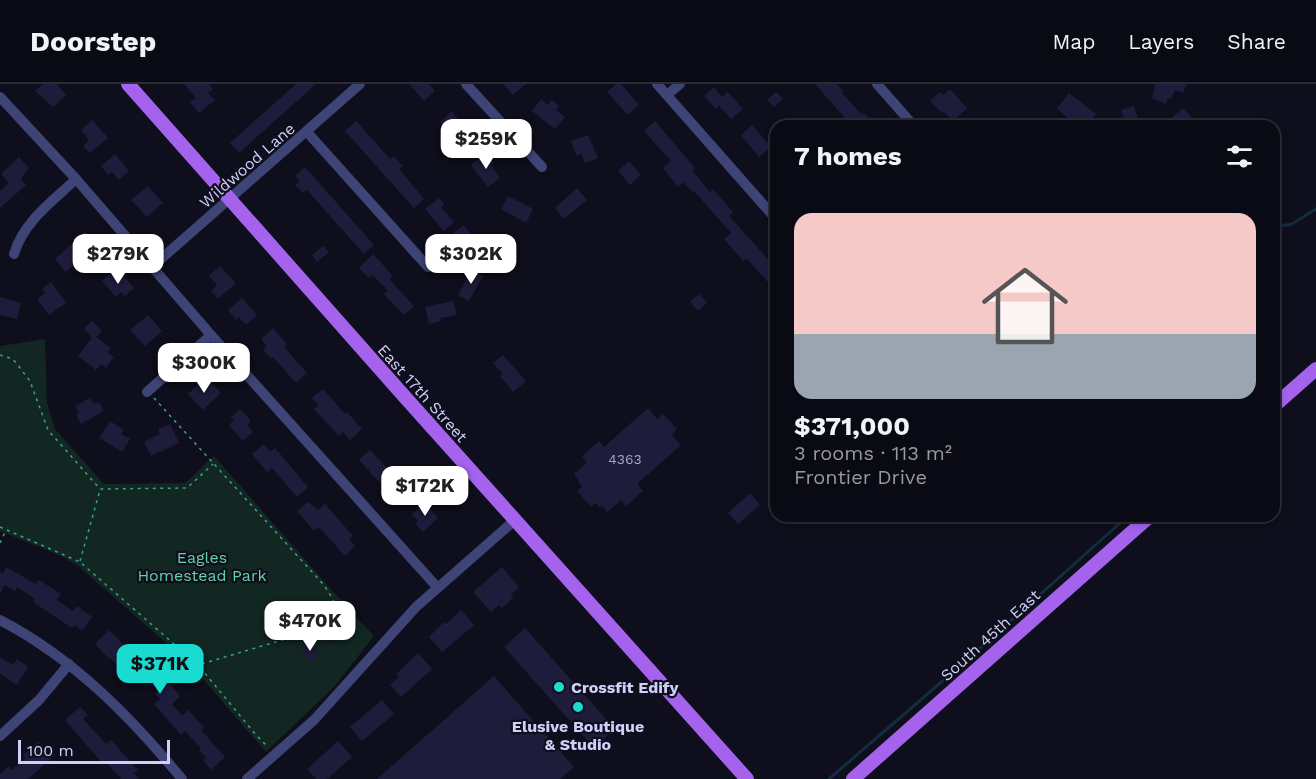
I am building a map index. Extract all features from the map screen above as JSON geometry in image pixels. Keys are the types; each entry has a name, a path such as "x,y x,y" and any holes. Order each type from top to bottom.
{"main road":[{"name":"East 17th Street","path":"132,86 230,200 745,778"},
{"path":"1280,401 1316,369"},
{"name":"South 45th East","path":"853,779 1143,522"}],"street":[{"name":"Wildwood Lane","path":"153,266 360,84"},
{"path":"466,84 542,167"},
{"path":"657,84 770,212"},
{"path":"667,95 680,84"},
{"path":"877,84 909,120"},
{"path":"0,97 76,179 211,335 436,587"},
{"path":"307,132 428,267"},
{"path":"14,254 18,239 31,221 76,179"},
{"path":"147,392 211,335"},
{"path":"247,779 314,720 436,587 515,520"},
{"path":"0,620 45,645 69,664 122,711 182,779"},
{"path":"0,736 39,700 69,664"}],"path":[{"path":"0,355 13,359 30,381 48,430 100,489 187,488 214,463"},
{"path":"147,392 158,401 323,584 334,599 337,610 334,620 326,627 198,665"},
{"path":"80,562 100,489"},
{"path":"0,527 80,562 198,665 257,736 275,754"},
{"path":"0,543 6,529"}],"green space":[{"name":"Eagles Homestead Park","path":"45,339 47,403 55,429 104,484 185,483 214,456 337,596 354,610 354,615 374,636 334,687 266,752 190,664 77,565 59,555 0,531 0,346"}],"building":[{"path":"43,84 57,84 66,95 53,107 35,91"},
{"path":"184,84 209,84 213,89 208,93 215,100 199,113 190,102 196,98"},
{"path":"296,84 316,84 239,153 230,143"},
{"path":"409,84 429,84 435,91 424,101"},
{"path":"503,84 526,84 513,95"},
{"path":"616,84 621,84 639,105 628,115 607,92"},
{"path":"815,84 837,84 843,91 841,92 862,115 864,113 871,120 847,120"},
{"path":"1155,84 1187,84 1183,93 1175,90 1166,104 1152,98"},
{"path":"714,87 722,97 728,92 743,109 731,119 719,106 716,109 704,96"},
{"path":"950,89 967,108 954,120 944,112 942,113 930,101 940,92 943,95"},
{"path":"776,92 783,99 774,107 767,100"},
{"path":"1069,93 1096,114 1091,120 1071,120 1057,109"},
{"path":"541,99 548,105 552,100 559,106 556,110 565,117 555,129 532,111"},
{"path":"1134,106 1138,120 1114,120 1124,117 1121,110"},
{"path":"1183,108 1194,120 1171,120"},
{"path":"452,111 469,134 455,146 448,138 451,135 440,122"},
{"path":"92,120 108,138 90,153 83,146 89,140 81,130"},
{"path":"356,121 390,159 394,156 403,166 399,169 424,199 414,208 345,131"},
{"path":"655,121 695,168 692,170 710,192 713,189 733,212 729,216 770,261 770,284 747,259 743,261 724,239 731,233 694,191 692,192 683,182 678,187 663,168 671,161 644,131"},
{"path":"752,125 770,148 759,157 741,135"},
{"path":"588,135 598,158 585,163 581,154 577,156 571,141"},
{"path":"487,153 494,163 491,165 500,178 488,187 471,165"},
{"path":"115,154 129,171 119,180 112,172 108,175 101,166"},
{"path":"19,157 29,168 21,179 26,185 0,208 0,191 9,183 1,174"},
{"path":"629,161 641,175 630,185 618,171"},
{"path":"305,167 374,245 364,254 307,190 303,193 295,185 300,181 295,176"},
{"path":"148,186 163,203 147,217 131,200"},
{"path":"577,188 587,200 564,219 555,208"},
{"path":"508,196 533,209 526,223 501,209"},
{"path":"439,198 444,204 441,207 454,222 444,231 425,209"},
{"path":"464,225 481,248 470,256 453,233"},
{"path":"85,232 97,245 66,272 55,259"},
{"path":"323,246 329,252 317,262 312,255"},
{"path":"373,254 393,276 389,279 414,306 404,315 384,294 388,291 373,275 369,278 359,268"},
{"path":"220,266 236,283 218,299 211,291 217,285 209,276"},
{"path":"472,269 483,276 469,301 458,295"},
{"path":"112,272 118,279 123,275 134,288 125,296 121,292 116,297 102,281"},
{"path":"51,282 66,303 49,315 37,299 45,293 42,289"},
{"path":"699,294 707,303 698,311 690,302"},
{"path":"0,297 21,303 17,319 0,315"},
{"path":"242,298 257,315 246,325 239,317 236,320 228,310"},
{"path":"453,301 457,315 440,318 441,321 429,324 425,307"},
{"path":"148,315 162,331 145,346 130,330"},
{"path":"92,321 102,331 96,337 111,348 107,352 114,357 106,368 101,364 96,370 78,356 92,338 84,328"},
{"path":"273,328 287,344 284,347 307,373 296,383 273,357 271,359 263,350 267,346 261,339"},
{"path":"503,355 526,381 513,392 500,376 503,374 493,363"},
{"path":"202,381 205,385 210,381 221,393 203,410 188,394"},
{"path":"323,389 362,429 350,440 343,432 339,436 314,409 319,405 312,398"},
{"path":"90,398 94,404 99,402 104,411 81,424 76,415 79,414 75,406"},
{"path":"648,408 657,419 663,414 677,429 672,435 681,445 637,484 643,491 626,506 621,500 607,512 596,503 591,507 577,491 582,487 574,474 587,462 582,456 599,441 604,447"},
{"path":"240,409 251,421 247,425 253,432 243,441 229,425 234,420 231,417"},
{"path":"110,421 124,430 121,434 130,439 122,452 99,438"},
{"path":"170,424 179,443 151,456 144,442 160,434 158,429"},
{"path":"264,444 270,452 275,448 308,487 297,497 272,468 267,472 252,454"},
{"path":"370,450 411,490 400,499 394,492 391,495 359,460"},
{"path":"750,493 760,505 738,524 728,513"},
{"path":"308,502 318,510 325,504 353,536 349,539 355,546 345,556 319,527 314,531 297,511"},
{"path":"425,503 438,518 423,532 415,523 418,521 412,514"},
{"path":"6,567 36,584 39,580 61,594 57,600 73,611 77,606 92,617 82,631 75,625 72,628 33,602 35,599 17,587 15,591 5,585 0,594 0,572 3,573"},
{"path":"502,567 519,587 511,595 513,598 502,608 499,605 491,612 473,592"},
{"path":"461,610 474,625 442,652 429,637"},
{"path":"525,628 615,729 594,748 504,647"},
{"path":"109,630 134,655 136,653 160,680 164,677 180,696 172,704 182,716 188,710 204,727 201,730 225,757 211,770 203,760 206,758 199,750 201,748 185,731 181,735 154,704 160,699 155,694 158,692 146,679 141,684 130,675 128,677 95,644"},
{"path":"309,643 319,655 311,662 301,650"},
{"path":"418,653 432,669 401,697 390,685 399,677 396,674"},
{"path":"0,657 13,665 17,659 28,667 17,685 0,674"},
{"path":"494,676 574,767 560,779 377,779"},
{"path":"382,700 394,714 362,741 350,727"},
{"path":"80,707 88,715 83,719 106,744 111,740 138,770 134,773 139,779 121,779 106,762 103,764 65,720"},
{"path":"338,741 352,757 327,779 316,779 307,769"},
{"path":"38,742 52,758 28,779 0,779 0,774 9,766 12,770 26,758 23,755"}],"waterway":[{"path":"1280,226 1292,224 1316,209"},
{"path":"829,779 1121,522"}],"place":[{"name":"Crossfit Edify","path":"559,687"},
{"name":"Elusive Boutique & Studio","path":"578,707"}]}
